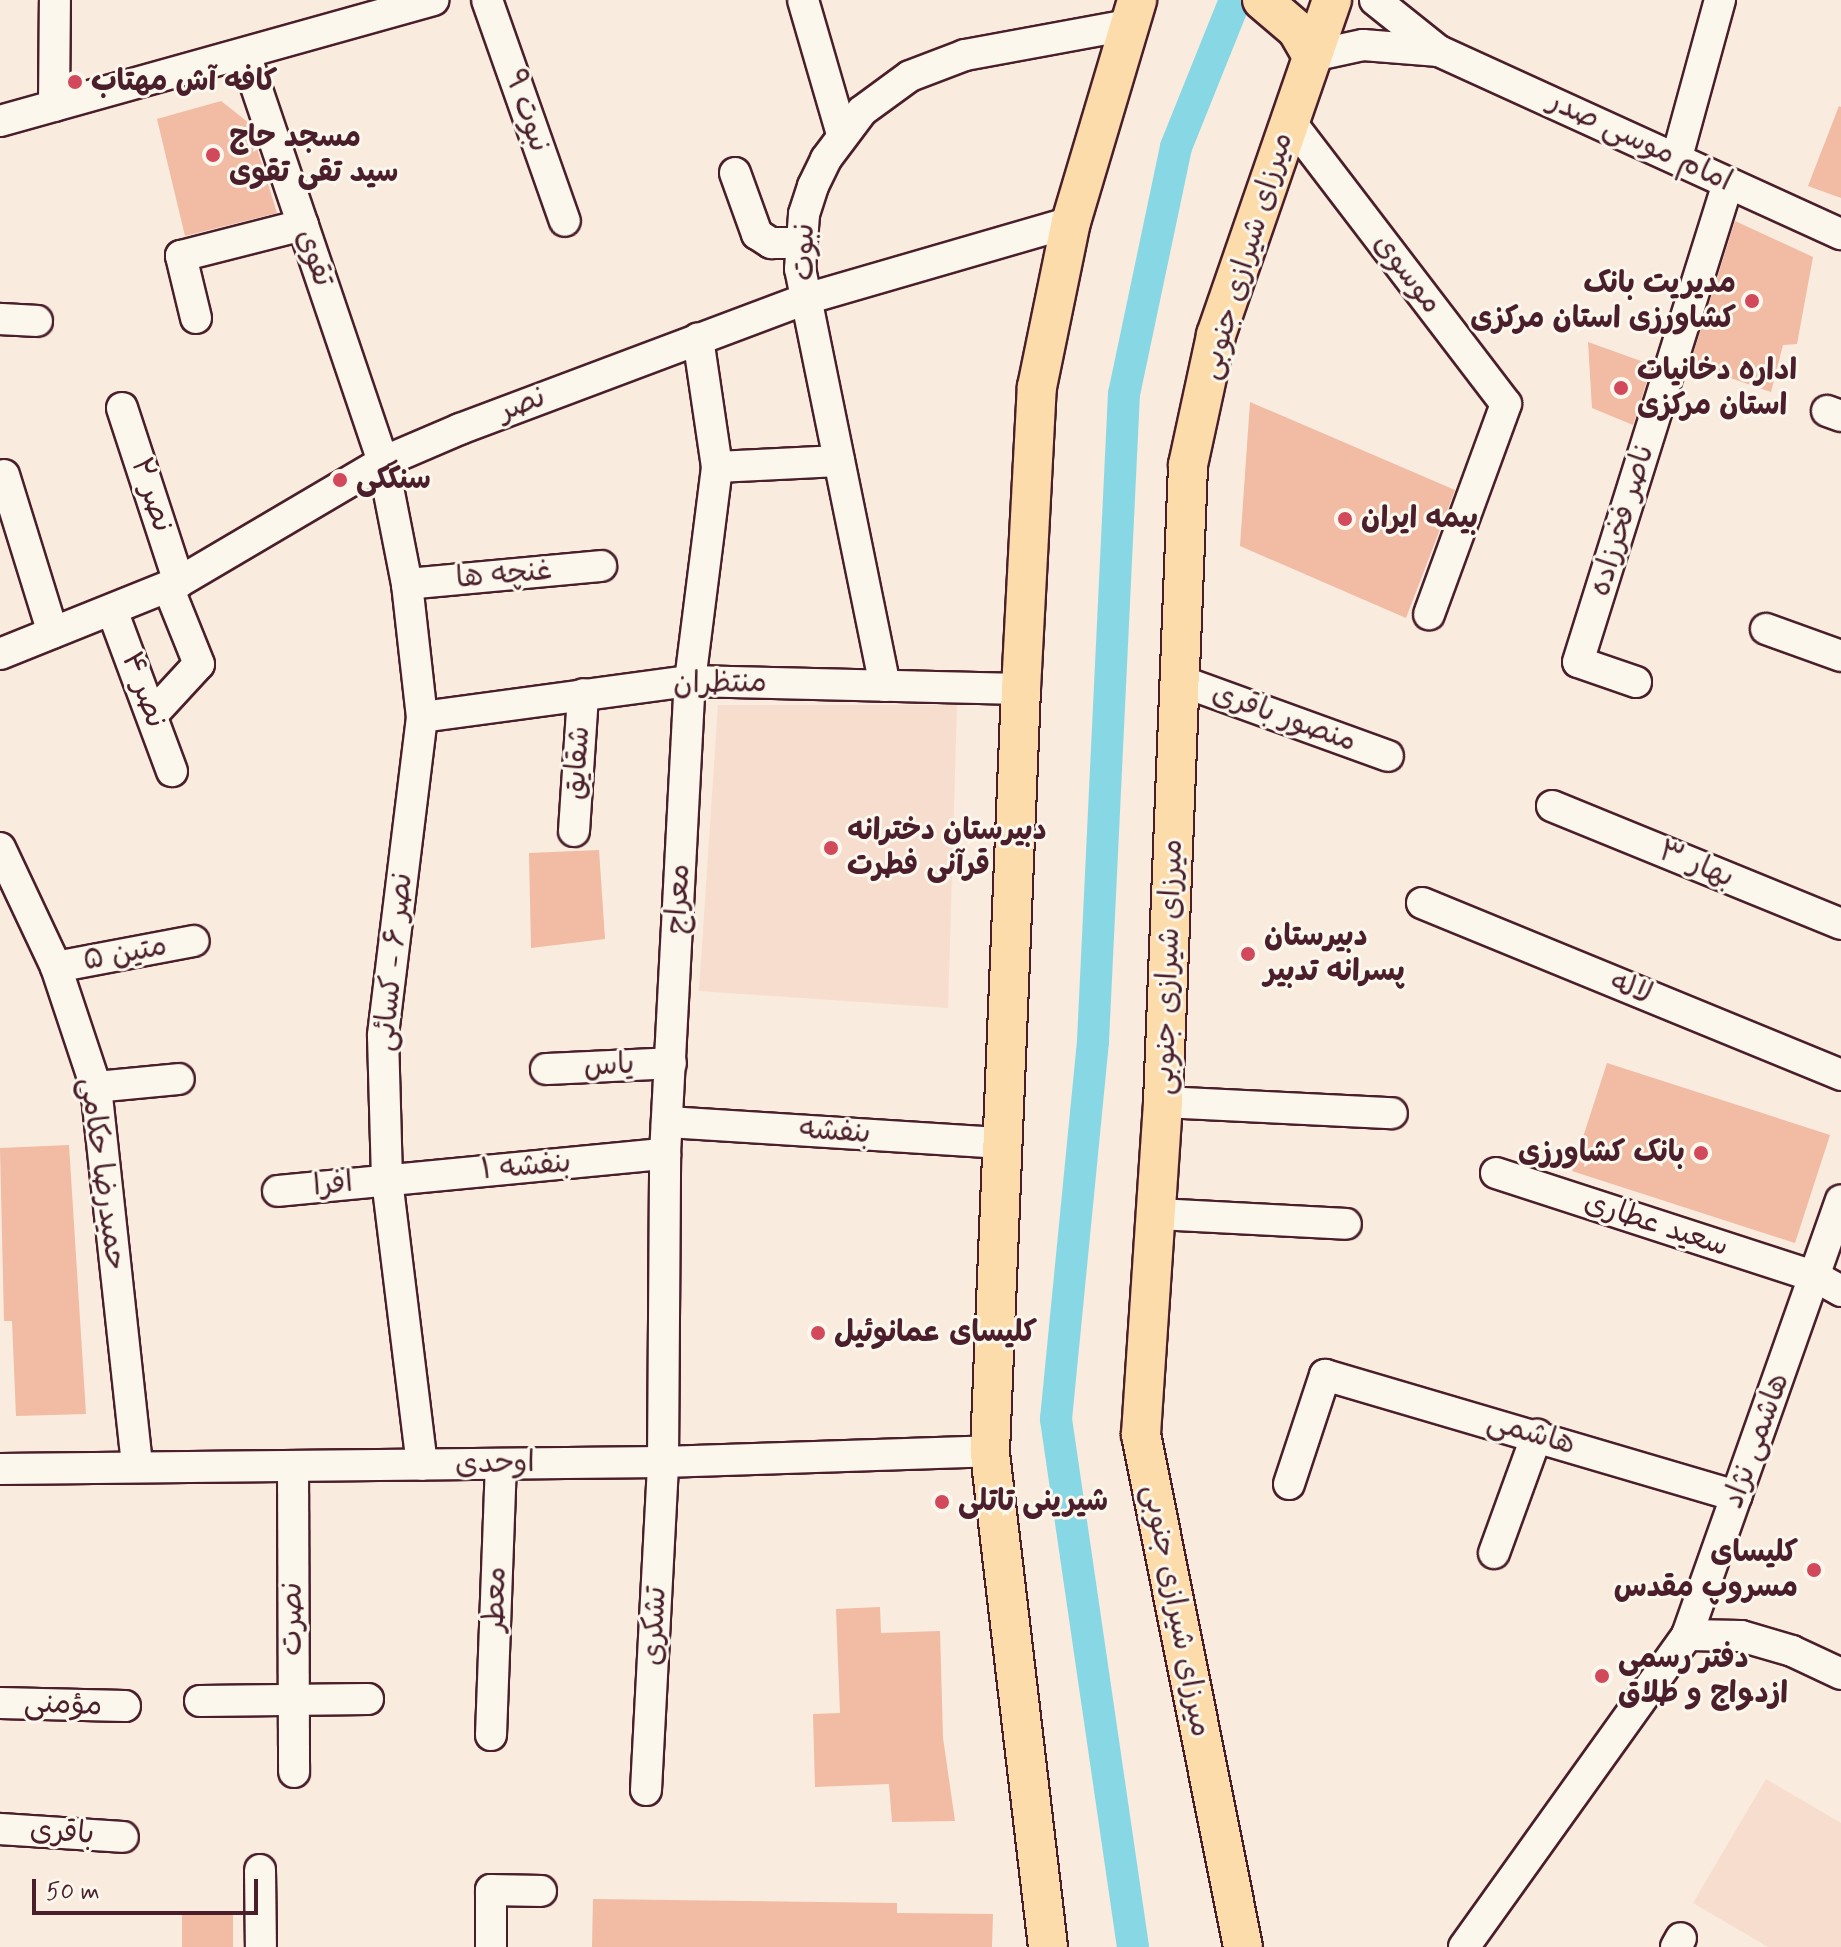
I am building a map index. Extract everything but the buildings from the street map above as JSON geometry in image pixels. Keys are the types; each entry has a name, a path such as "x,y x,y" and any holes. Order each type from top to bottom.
{"main road":[{"name":"میرزای شیرازی جنوبی","path":"1243,1947 1141,1434 1158,1214 1188,465 1216,335 1332,0"},
{"path":"1268,3 1312,56"},
{"path":"1048,1947 990,1451 1021,689 1037,387 1071,222 1133,8"}],"street":[{"path":"54,106 55,0"},
{"path":"0,121 245,54 341,14 433,0"},
{"name":"نبوت ۹","path":"487,0 565,221"},
{"path":"803,0 842,134"},
{"name":"امام موسی صدر","path":"1375,0 1439,51 1841,234"},
{"path":"1677,157 1720,0"},
{"name":"نبوت","path":"885,686 806,299 800,243 813,186 842,134 884,92 937,63 1133,8"},
{"name":"امام موسی صدر","path":"1312,56 1363,45 1439,51"},
{"name":"تقوی","path":"245,54 383,462"},
{"name":"موسوی","path":"1289,120 1506,404 1429,614"},
{"path":"735,173 757,234 771,243 800,243"},
{"name":"ناصر فخرزاده","path":"1636,682 1578,662 1728,183"},
{"name":"نصر","path":"0,654 174,585 383,462 698,338 806,299 1071,222"},
{"path":"196,318 181,256 303,225"},
{"path":"0,319 37,321"},
{"name":"معراج","path":"663,1462 665,1154 690,681 717,467 698,338"},
{"name":"نصر ۲","path":"122,408 199,664 152,715"},
{"path":"717,467 839,461"},
{"name":"نصر ۶ - کسائی","path":"383,462 407,584 422,717 383,1036 387,1180 422,1465"},
{"path":"4,475 53,633"},
{"name":"غنچه ها","path":"407,584 601,566"},
{"name":"نصر ۴","path":"112,610 172,771"},
{"path":"1766,629 1841,656"},
{"name":"منتظران","path":"422,717 690,681 1021,689"},
{"name":"منصور باقری","path":"1181,681 1388,756"},
{"name":"شقایق","path":"574,831 583,694"},
{"name":"بهار ۳","path":"1552,806 1841,924"},
{"name":"حمیدرضا حکامی","path":"0,848 56,967 96,1087 137,1467"},
{"name":"لاله","path":"1422,903 1841,1075"},
{"name":"متین ۵","path":"56,967 194,941"},
{"name":"یاس","path":"546,1069 671,1063"},
{"path":"96,1087 179,1079"},
{"path":"1163,1102 1392,1113"},
{"name":"بنفشه","path":"667,1122 1003,1143"},
{"name":"بنفشه ۱","path":"387,1180 665,1154"},
{"name":"سعید عطاری","path":"1496,1173 1828,1284"},
{"name":"افرا","path":"278,1191 387,1180"},
{"name":"هاشمی نژاد","path":"1464,1947 1687,1635 1737,1496 1828,1284 1841,1201"},
{"path":"1158,1214 1346,1224"},
{"name":"هاشمی","path":"1289,1484 1325,1375 1737,1496"},
{"path":"1494,1553 1537,1435"},
{"name":"اوحدی","path":"0,1469 663,1462 990,1451"},
{"name":"تشکری","path":"646,1790 663,1462"},
{"name":"معطر","path":"491,1735 501,1464"},
{"name":"نصرت","path":"293,1466 294,1772"},
{"path":"1687,1635 1741,1636 1792,1651 1841,1674"},
{"path":"200,1701 368,1699"},
{"name":"مؤمنی","path":"0,1703 125,1706"},
{"name":"باقری","path":"0,1829 123,1837"},
{"path":"260,1870 261,1947"},
{"path":"491,1947 491,1890 541,1891"}],"shaded area":[{"name":"دبیرستان دخترانه قرآنی فطرت","path":"718,705 957,705 948,1008 699,991"},
{"path":"1766,1779 1841,1823 1841,1947 1768,1947 1693,1903"}],"waterway":[{"path":"1133,1947 1056,1419 1093,1041 1124,394 1176,147 1235,0"}],"place":[{"name":"کافه آش مهتاب","path":"75,82"},
{"name":"مسجد حاج سید تقی تقوی","path":"213,155"},
{"name":"مدیریت بانک کشاورزی استان مرکزی","path":"1752,301"},
{"name":"اداره دخانیات استان مرکزی","path":"1621,388"},
{"name":"سنگکی","path":"340,480"},
{"name":"بیمه ایران","path":"1345,519"},
{"name":"دبیرستان دخترانه قرآنی فطرت","path":"831,848"},
{"name":"دبیرستان پسرانه تدبیر","path":"1248,954"},
{"name":"بانک کشاورزی","path":"1701,1153"},
{"name":"کلیسای عمانوئیل","path":"818,1333"},
{"name":"شیرینی تاتلی","path":"942,1502"},
{"name":"کلیسای مسروپ مقدس","path":"1814,1570"},
{"name":"دفتر رسمی ازدواج و طلاق","path":"1602,1676"}]}
